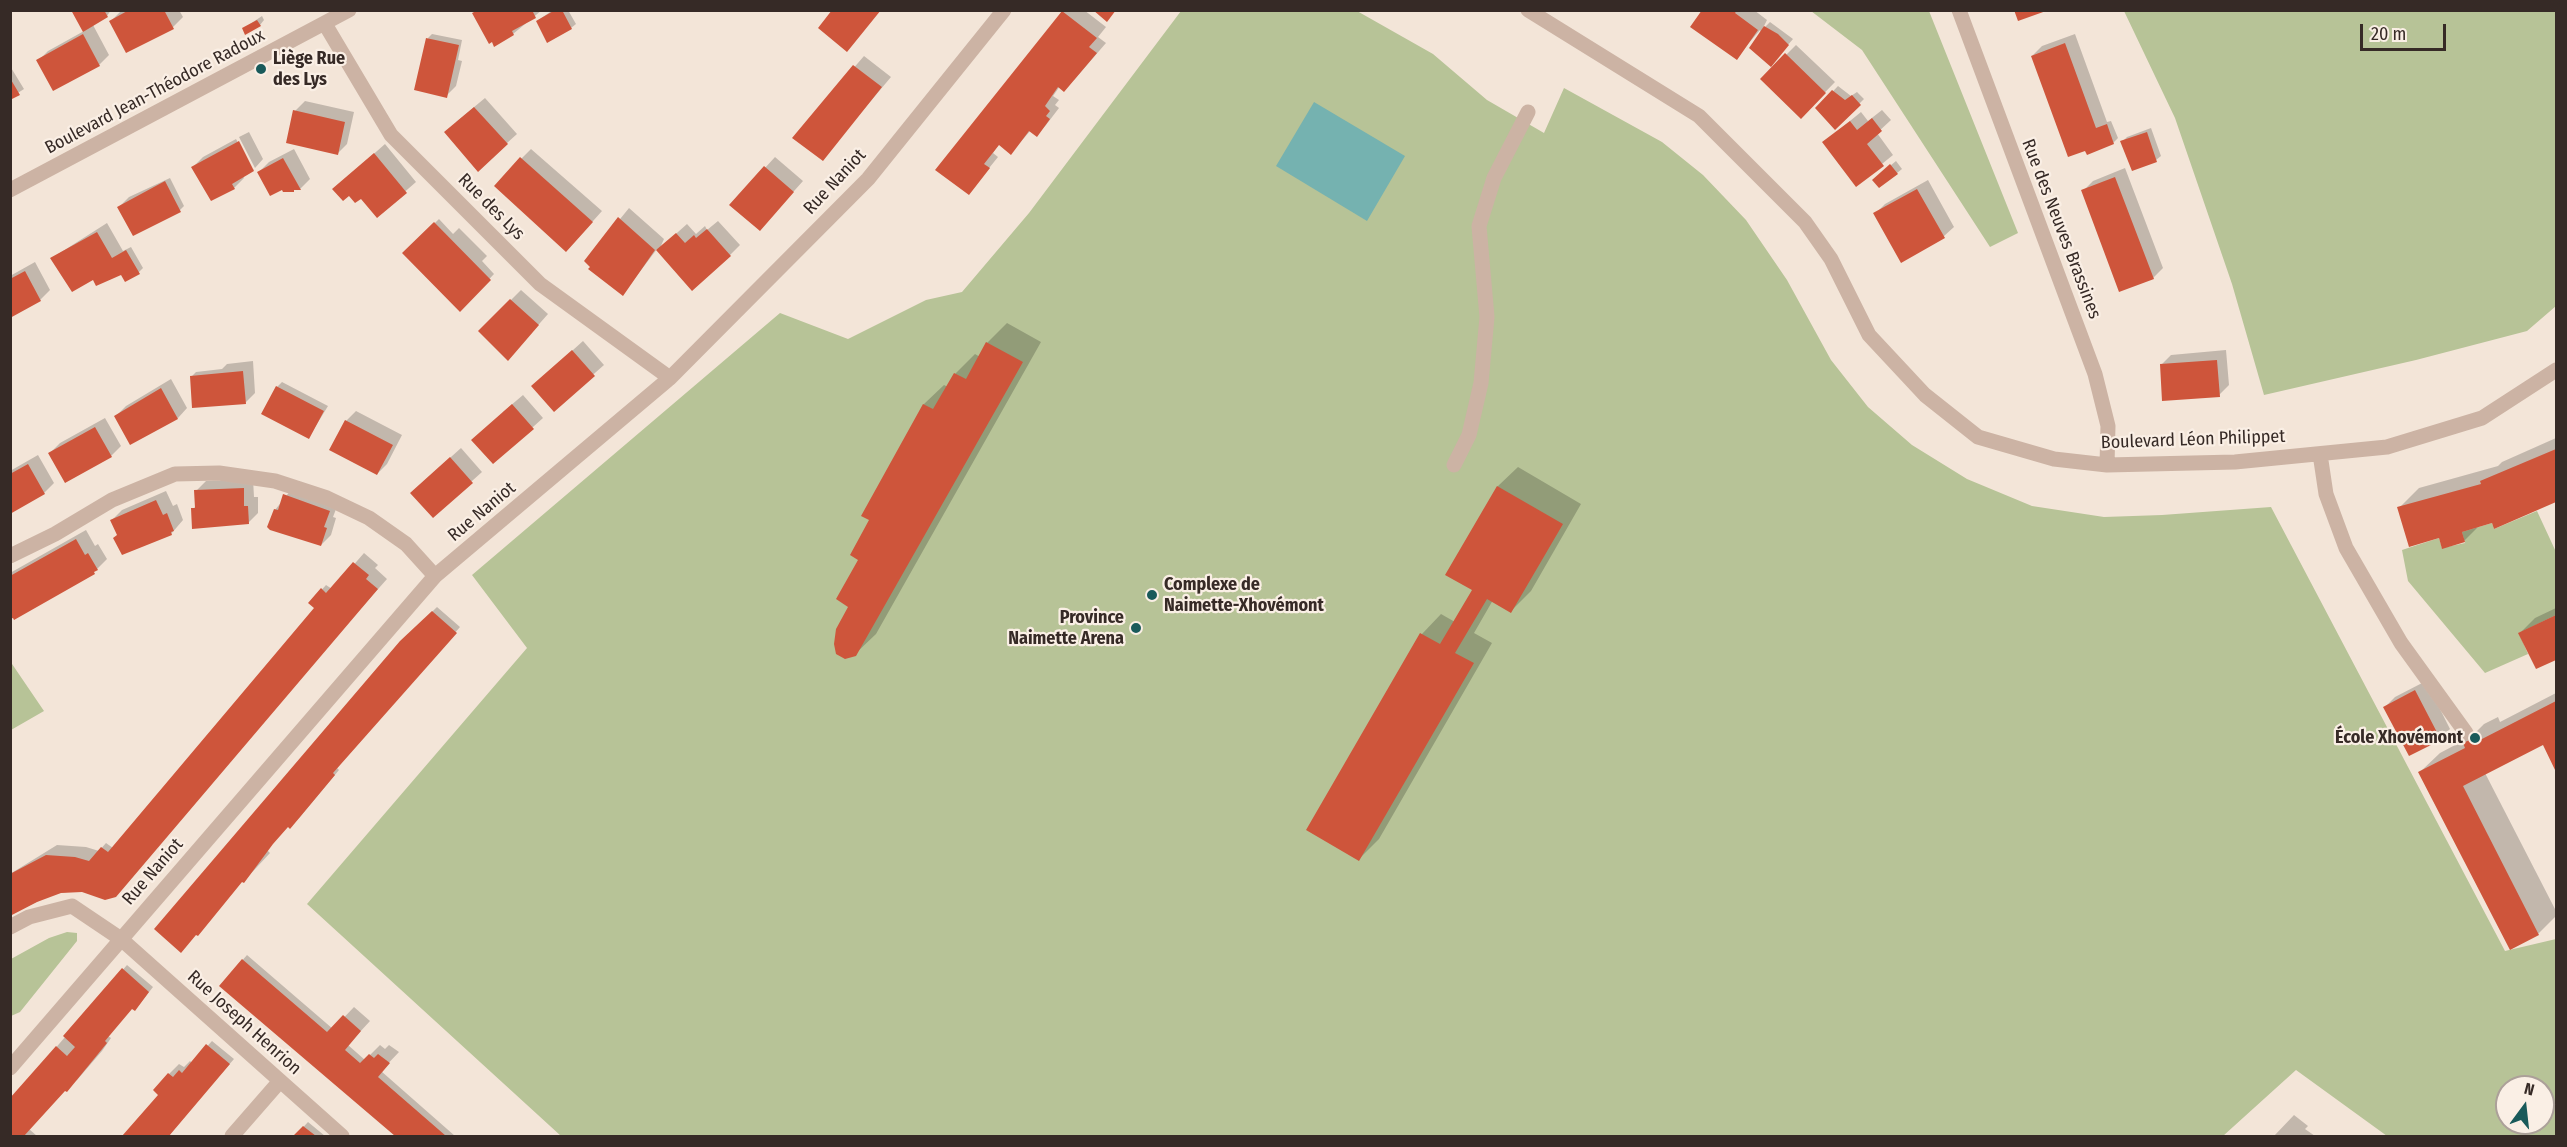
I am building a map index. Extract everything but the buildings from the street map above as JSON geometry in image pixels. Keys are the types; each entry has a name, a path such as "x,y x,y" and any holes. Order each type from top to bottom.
{"street":[{"name":"Boulevard Jean-Théodore Radoux","path":"10,190 349,10"},
{"name":"Rue Naniot","path":"10,1068 435,576 670,378 868,179 1004,10"},
{"name":"Boulevard Léon Philippet","path":"1528,10 1699,116 1805,222 1831,259 1869,334 1925,395 1978,437 2054,459 2106,465 2235,462 2387,447 2482,418 2556,370"},
{"name":"Rue des Neuves Brassines","path":"1959,10 2096,374 2108,426 2106,465"},
{"name":"Rue des Lys","path":"325,24 391,135 540,284 670,378"},
{"path":"1454,465 1469,435 1481,383 1487,317 1479,226 1494,178 1528,112"},
{"path":"2320,454 2326,494 2346,548 2401,644 2466,733"},
{"path":"10,556 55,534 112,500 175,474 219,473 275,481 327,498 369,518 406,544 435,576"},
{"name":"Rue Joseph Henrion","path":"10,927 29,917 72,906 121,939 342,1137"},
{"path":"232,1137 280,1081"}],"green space":[{"path":"1181,11 1357,11 1433,54 1487,100 1544,133 1564,88 1662,142 1703,175 1746,220 1787,280 1831,360 1868,407 1912,445 1967,479 2032,506 2104,517 2271,507 2505,951 2556,939 2556,1136 2387,1136 2296,1070 2223,1136 561,1136 307,904 527,648 472,575 780,313 848,339 926,300 962,292 1029,213"},
{"path":"1811,11 1929,11 2018,233 1990,247 1862,50"},
{"path":"2124,11 2556,11 2556,306 2527,331 2416,360 2264,395 2232,284 2175,118"},
{"path":"2537,511 2556,552 2556,615 2519,633 2528,654 2485,673 2408,581 2402,550 2439,538 2442,548 2465,543 2462,532 2492,523 2494,529"},
{"path":"10,661 44,711 11,730 10,730"},
{"path":"67,932 77,933 77,941 20,1012 11,1016 11,959 49,938"}],"water":[{"path":"1314,102 1405,156 1367,221 1276,166"}],"place":[{"name":"Liège Rue des Lys","path":"261,69"},
{"name":"Complexe de Naimette-Xhovémont","path":"1152,595"},
{"name":"Province Naimette Arena","path":"1136,628"},
{"name":"École Xhovémont","path":"2475,738"}]}
